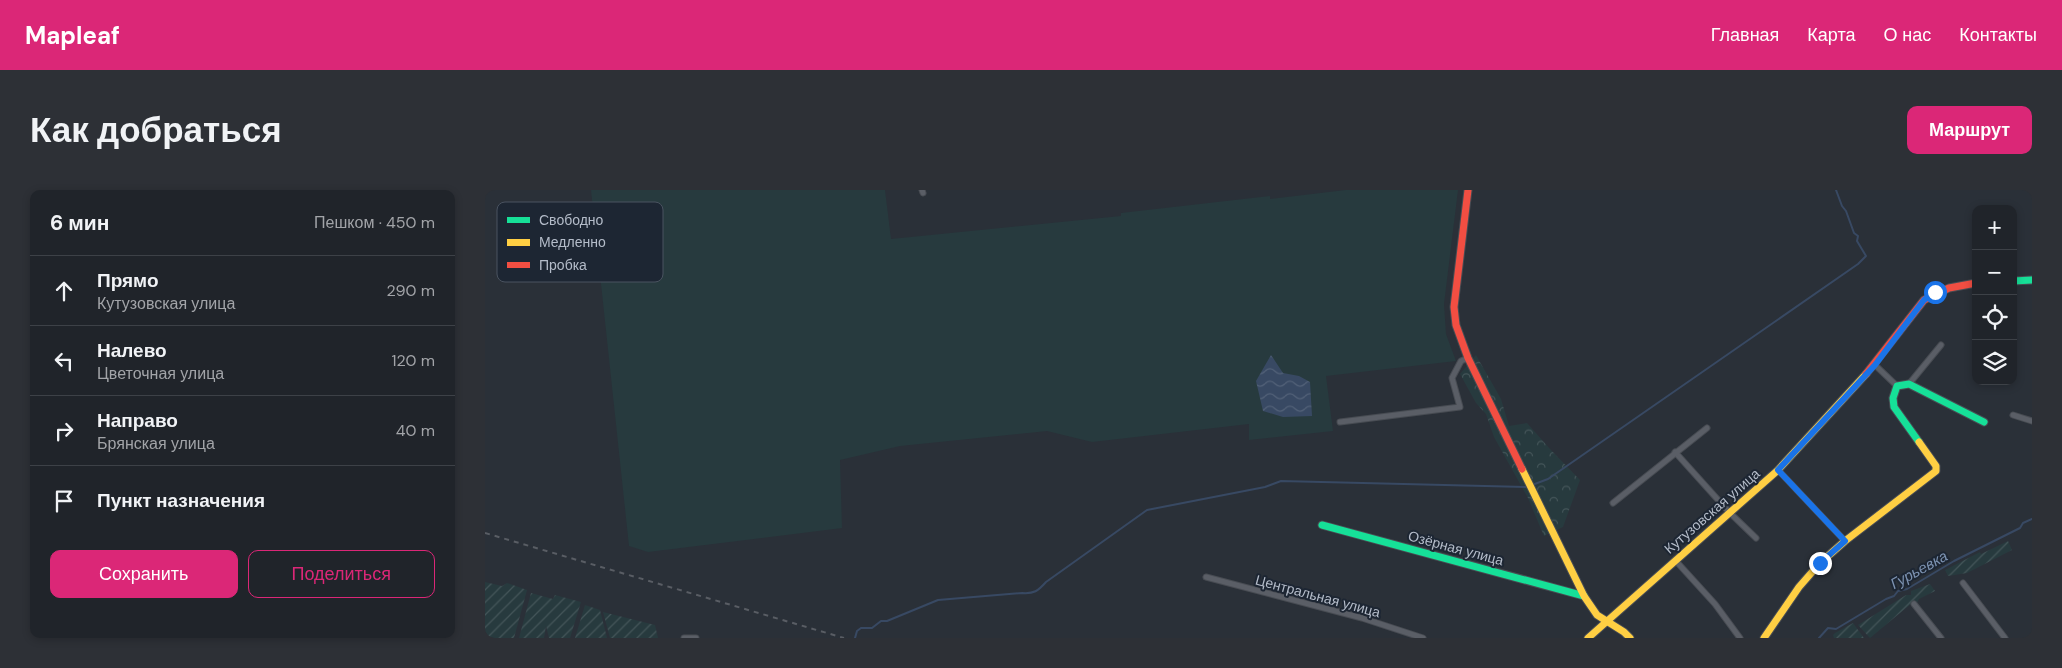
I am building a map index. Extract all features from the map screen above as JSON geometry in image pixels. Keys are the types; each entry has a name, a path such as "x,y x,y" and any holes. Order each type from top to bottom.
{"street":[{"path":"1469,190 1454,307 1456,325 1468,358 1584,596 1597,615 1630,638"},
{"path":"2017,281 2032,280"},
{"name":"Кутузовская улица","path":"1588,638 1778,470 1875,365 1924,300 1935,292 1972,283"},
{"path":"1909,384 1941,345"},
{"path":"1340,422 1460,407 1452,378 1461,361 1468,358"},
{"path":"1875,365 1897,386"},
{"path":"1897,386 1909,384 1984,422"},
{"path":"1764,638 1799,587 1820,563 1845,541 1936,471 1936,466 1894,406 1893,398 1897,386"},
{"path":"2013,415 2032,421"},
{"path":"1613,504 1707,428"},
{"path":"1675,452 1729,512 1756,538"},
{"path":"1778,470 1845,541"},
{"name":"Озёрная улица","path":"1322,525 1584,596"},
{"path":"1675,560 1715,604 1740,638"},
{"name":"Центральная улица","path":"1206,577 1362,618 1423,638"},
{"path":"1963,583 2005,638"},
{"path":"1913,604 1941,638"},
{"path":"683,638 696,638"}],"green space":[{"path":"591,190 885,190 891,239 1121,216 1121,213 1270,196 1270,199 1346,190 1458,190 1444,304 1446,334 1456,361 1326,376 1333,431 1249,440 1249,424 1092,442 1047,431 900,446 840,460 842,528 648,552 629,546 601,282 663,282 663,202 592,202"},
{"path":"1476,355 1501,399 1509,426 1527,423 1580,480 1563,527 1544,536 1528,498 1494,437 1486,414 1476,403 1460,374"},
{"path":"2008,541 2012,550 1967,573 1948,576 1945,570 1980,552 1981,554"},
{"path":"485,582 502,586 507,583 527,590 514,638 485,638"},
{"path":"1930,584 1935,591 1919,599 1916,605 1912,603 1870,638 1858,625 1906,595 1911,595 1911,591"},
{"path":"531,593 553,599 555,595 581,602 570,638 549,638 546,626 544,638 519,638"},
{"path":"585,605 600,610 607,638 575,638"},
{"path":"603,612 655,625 658,638 610,638"},
{"path":"1853,623 1864,638 1834,638 1833,635 1835,633"}],"water":[{"path":"1271,355 1283,373 1299,376 1310,382 1312,416 1283,417 1263,411 1256,381"}],"waterway":[{"path":"1532,485 1548,479 1858,264 1866,256 1857,241 1858,236 1854,233 1836,190"},
{"path":"855,638 857,631 861,628 872,628 881,621 887,621 938,600 1030,593 1035,591 1147,510 1265,487 1281,481 1528,487"},
{"name":"Гурьевка","path":"1819,638 1828,628 1836,629 1894,596 1898,591 1907,589 1954,561 2020,528 2023,523 2032,519"}],"railway":[{"path":"485,533 844,638"}],"traffic: fast":[{"path":"2017,281 2032,280"},
{"path":"1919,442 1894,407 1893,398 1897,386 1909,384 1984,422"},
{"path":"1322,525 1584,596"}],"traffic: slow":[{"path":"1588,638 1778,470 1866,374"},
{"path":"1764,638 1799,587 1820,563 1845,541 1936,471 1936,466 1919,442"},
{"path":"1522,469 1584,596 1597,615 1630,638"}],"traffic: jam":[{"path":"1468,190 1454,307 1456,325 1468,358 1522,469"},
{"path":"1866,374 1924,300 1949,288 1972,284"}],"route":[{"path":"1820,563 1845,541 1778,470 1875,365 1924,300 1935,292"}]}
